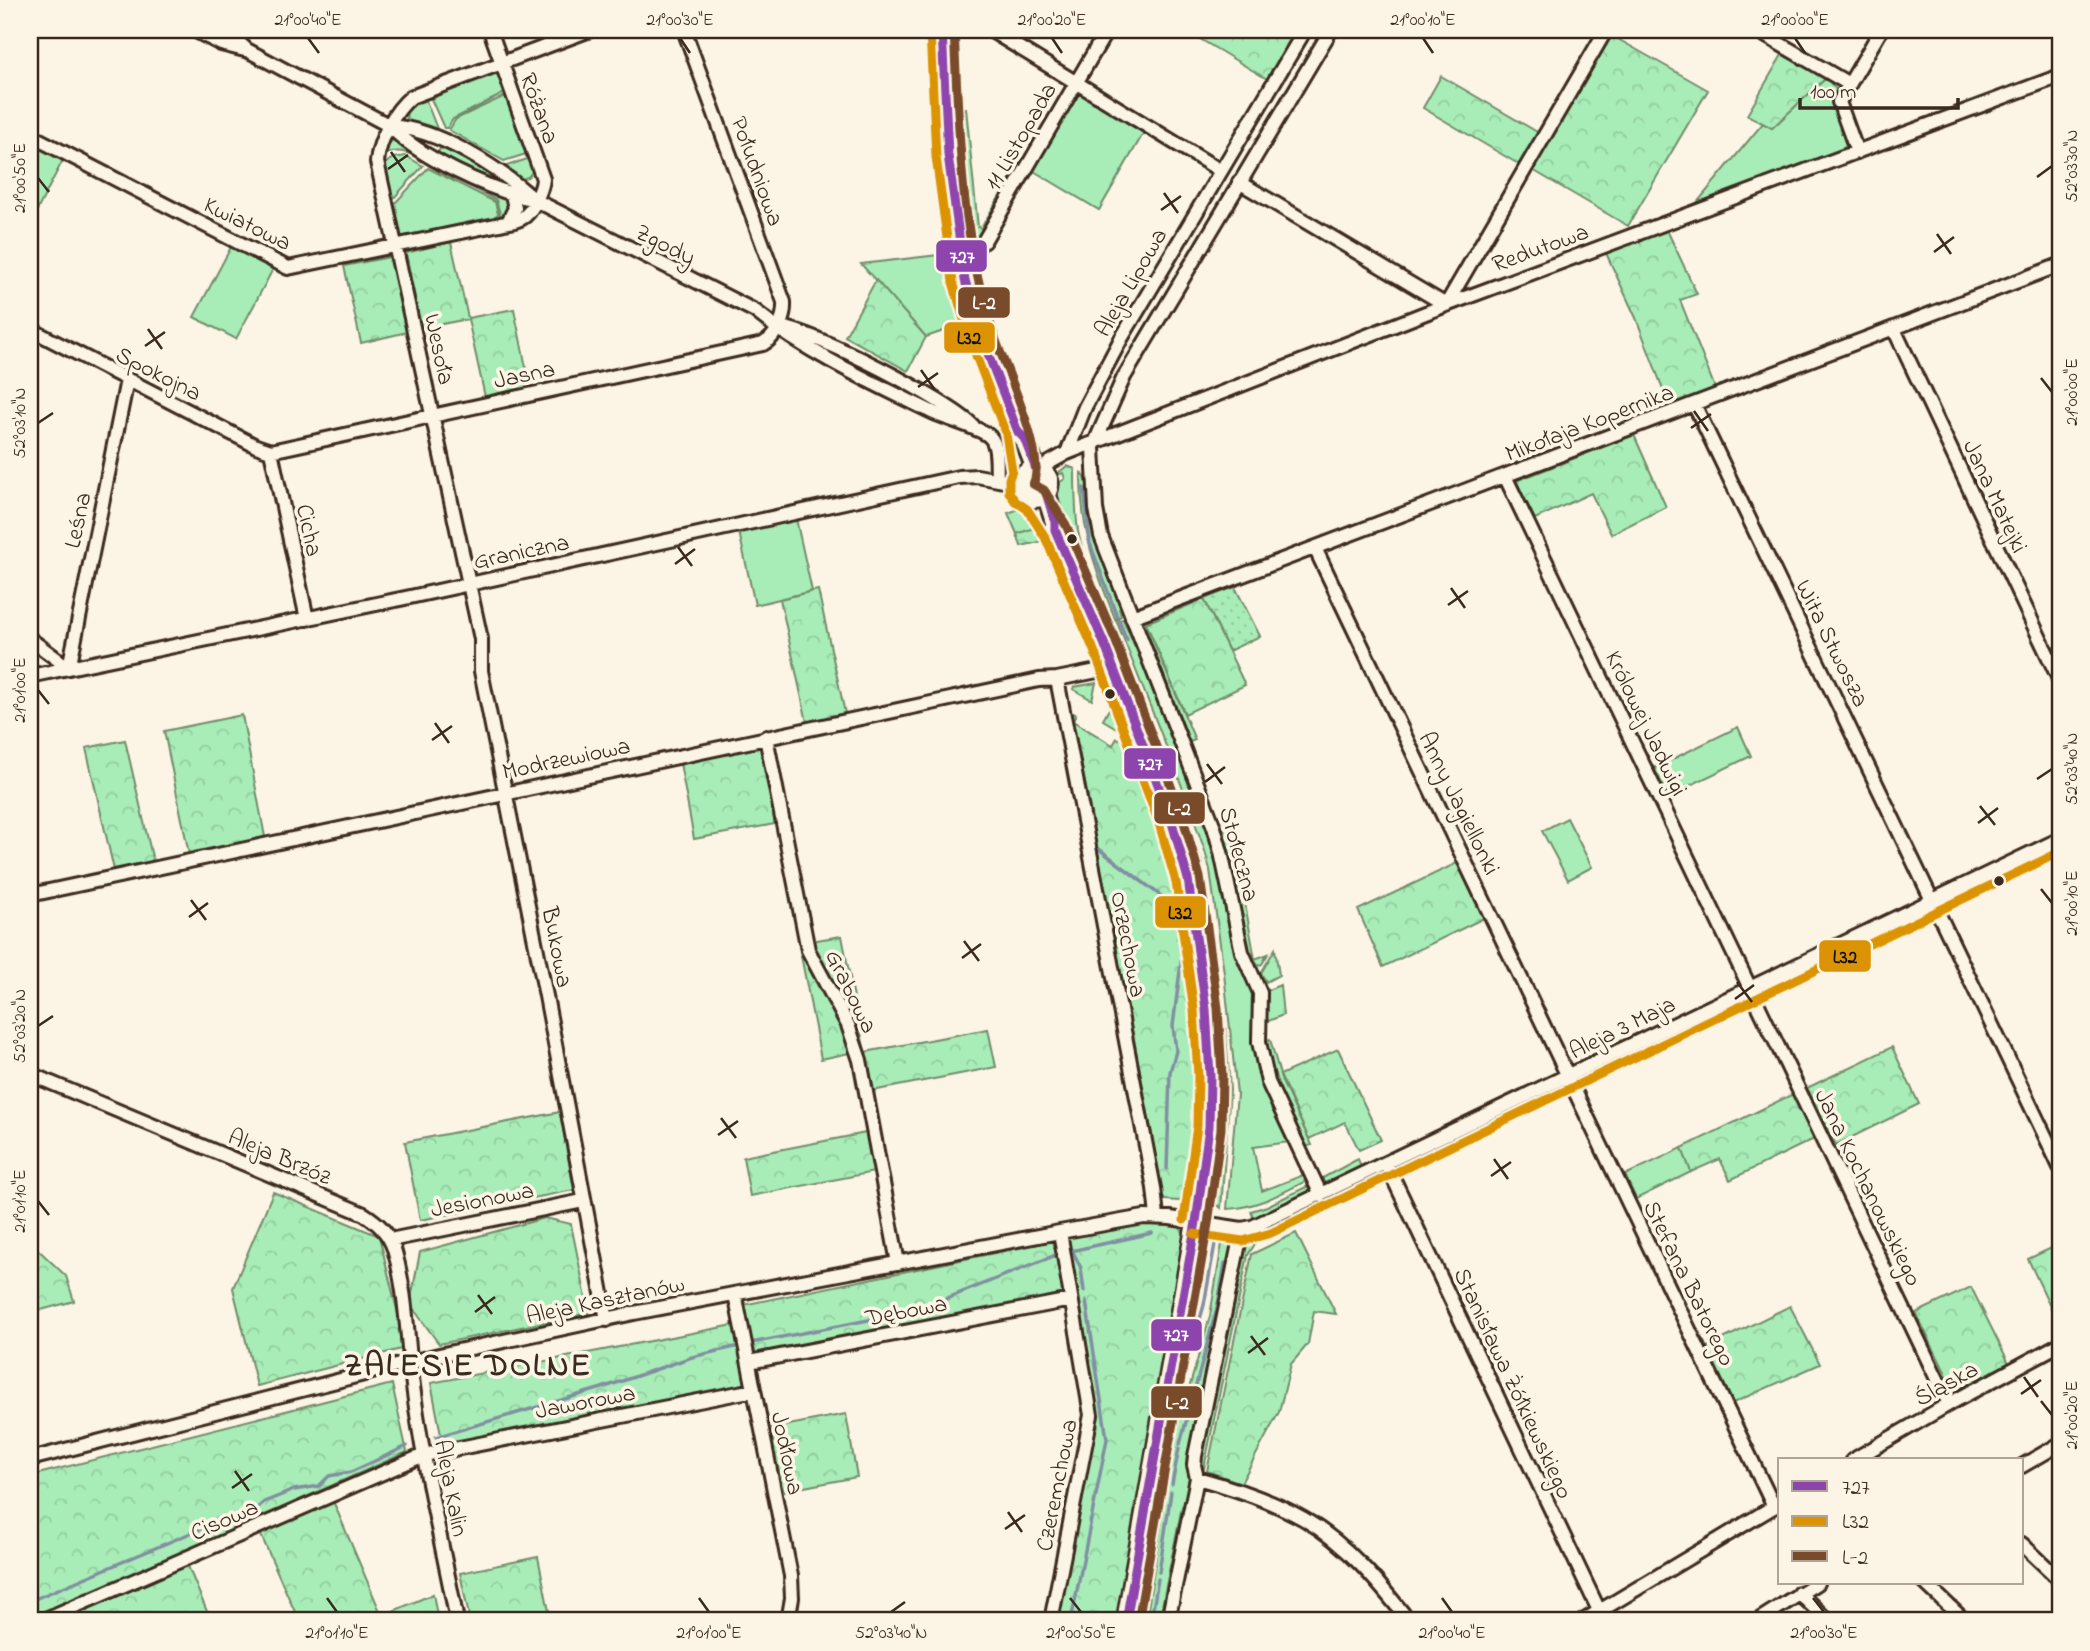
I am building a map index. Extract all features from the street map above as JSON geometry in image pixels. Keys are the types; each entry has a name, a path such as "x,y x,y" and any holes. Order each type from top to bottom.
{"street":[{"path":"194,30 221,44 247,50 390,125 400,136 480,182 515,189 536,175 537,160"},
{"path":"220,30 230,34 247,50"},
{"name":"Różana","path":"490,30 537,160 543,183 535,200"},
{"name":"Wesoła","path":"469,584 377,162 378,150 390,125 411,97 590,30"},
{"name":"Południowa","path":"684,30 785,302 779,327"},
{"path":"942,30 948,155 971,305 1018,432 1027,446 1031,474 1026,496 1040,496"},
{"path":"990,30 1221,171"},
{"name":"11 Listopada","path":"961,252 974,249 984,241 1107,30"},
{"name":"Aleja Lipowa","path":"1067,453 1085,407 1121,338 1305,30"},
{"name":"Aleja Lipowa","path":"1094,442 1124,377 1331,30"},
{"path":"1239,183 1446,305 1606,30"},
{"path":"1756,30 1849,84"},
{"path":"1857,152 1839,105 1840,99 1881,30"},
{"name":"Redutowa","path":"1031,474 1067,453 1094,442 1446,305 2060,76"},
{"path":"390,125 406,127 443,141 487,164 515,189 515,208 508,222"},
{"name":"Kwiatowa","path":"30,135 288,268 508,222 525,217 535,200"},
{"name":"Zgody","path":"515,189 755,311 779,327 790,328 830,345 936,399 990,436 997,479"},
{"name":"Mikołaja Kopernika","path":"1132,617 2060,265"},
{"name":"Jasna","path":"271,451 763,344 775,335 779,327"},
{"name":"Spokojna","path":"30,329 256,446 271,451"},
{"name":"Jana Matejki","path":"1894,329 2060,681"},
{"name":"Leśna","path":"69,668 127,380"},
{"name":"Wita Stwosza","path":"1694,404 2060,1167"},
{"name":"Stołeczna","path":"1094,442 1092,452 1098,522 1219,844 1242,952 1260,993 1259,1042 1268,1082 1321,1195"},
{"name":"Cicha","path":"271,451 307,619"},
{"path":"1031,474 1049,481 1040,496 1049,524 1055,530 1104,643 1171,819 1188,879 1206,1009 1210,1076 1209,1127 1196,1222 1126,1621"},
{"name":"Graniczna","path":"30,676 307,619 959,477 997,479 1031,474"},
{"name":"Królowej Jadwigi","path":"1505,476 1750,988"},
{"name":"Anny Jagiellonki","path":"1315,548 1568,1077"},
{"name":"Bukowa","path":"469,584 481,639 481,671 607,1320"},
{"path":"30,639 69,668"},
{"name":"Modrzewiowa","path":"30,895 766,737 1039,680 1112,668"},
{"name":"Orzechowa","path":"1057,679 1154,1188 1157,1217"},
{"name":"Grabowa","path":"766,737 808,950 848,1025 860,1060 898,1263"},
{"name":"Aleja 3 Maja","path":"1196,1222 1242,1229 1266,1222 2060,839"},
{"name":"Jana Kochanowskiego","path":"1750,988 1949,1404"},
{"name":"Aleja Brzóz","path":"30,1074 364,1214 383,1228 390,1240"},
{"name":"Stefana Batorego","path":"1568,1077 1777,1505"},
{"name":"Stanisława Żółkiewskiego","path":"1386,1163 1602,1616"},
{"name":"Jesionowa","path":"390,1240 583,1201"},
{"name":"Aleja Kasztanów","path":"30,1459 412,1362 607,1320 1127,1219 1157,1217 1196,1222"},
{"path":"1168,1621 1197,1478 1195,1456 1242,1229"},
{"name":"Czeremchowa","path":"1051,1621 1091,1415 1060,1232"},
{"path":"390,1240 397,1264 412,1362"},
{"name":"Jodłowa","path":"735,1294 791,1576 792,1598 788,1621"},
{"name":"Dębowa","path":"749,1362 1071,1300"},
{"name":"Śląska","path":"1856,1458 2060,1344"},
{"name":"Aleja Kalin","path":"412,1362 412,1383 424,1455 457,1621"},
{"name":"Jaworowa","path":"424,1455 754,1390"},
{"path":"2024,1465 2060,1444"},
{"name":"Cisowa","path":"41,1621 424,1455"},
{"path":"1197,1478 1272,1504 1304,1519 1371,1574 1409,1621"},
{"path":"1583,1621 1602,1616 1777,1505"},
{"path":"2024,1546 2060,1580"},
{"path":"1756,1621 1815,1584"},
{"path":"1926,1584 1965,1621"},
{"path":"1799,1593 1828,1621"}],"green space":[{"path":"950,30 955,30 960,108 966,108 978,227 981,228 1013,174 1015,177 975,243 970,237 953,56 949,46"},
{"path":"1206,30 1296,30 1267,79 1200,39"},
{"path":"1609,34 1708,90 1628,226 1531,169"},
{"path":"1783,53 1826,78 1772,128 1747,115"},
{"path":"494,73 500,76 505,93 453,119 447,128 444,128 431,99"},
{"path":"1441,76 1539,133 1520,165 1423,108"},
{"path":"1826,78 1837,90 1837,106 1845,135 1845,149 1695,205 1763,123 1772,128"},
{"path":"1079,88 1147,127 1099,210 1032,170"},
{"path":"507,95 527,147 524,149 526,154 504,161 449,130 456,119"},
{"path":"425,98 439,134 407,121 406,110 412,103"},
{"path":"393,138 427,159 425,161 399,152 382,157"},
{"path":"30,142 63,160 30,224"},
{"path":"442,145 481,163 525,194 479,178 437,154"},
{"path":"406,156 423,166 392,200 382,166 393,158"},
{"path":"530,158 534,170 528,177 518,180 501,168"},
{"path":"432,162 495,189 516,204 520,212 501,217 496,200 430,165"},
{"path":"428,168 495,202 498,214 495,216 496,220 402,239 395,203"},
{"path":"946,221 950,274 956,295 953,296 955,302 958,302 964,324 926,337 861,264 947,254"},
{"path":"1667,230 1697,294 1680,300 1715,388 1669,405 1636,318 1606,253"},
{"path":"451,242 468,318 514,309 530,387 485,397 468,319 421,328 406,253"},
{"path":"231,247 273,269 236,339 194,317"},
{"path":"984,251 979,264 985,291 979,293 973,259 977,255 976,252"},
{"path":"390,257 407,332 361,343 344,266"},
{"path":"876,280 926,337 908,371 845,336"},
{"path":"995,386 1016,452 1010,451 991,388"},
{"path":"1634,435 1666,507 1611,534 1591,493 1535,519 1516,481"},
{"path":"1067,466 1075,469 1078,531 1109,621 1105,623 1076,543 1079,540 1065,522 1057,500 1060,482 1065,479 1063,473 1058,473"},
{"path":"1081,473 1085,477 1122,607 1119,609 1121,616 1115,619 1090,548 1083,512"},
{"path":"1025,507 1040,526 1017,534 1008,513"},
{"path":"796,519 812,591 755,605 739,532"},
{"path":"1040,526 1048,540 1021,546 1017,534"},
{"path":"1235,587 1260,636 1229,651 1204,599"},
{"path":"818,590 845,713 807,722 780,599"},
{"path":"1210,590 1212,596 1146,623 1195,740 1190,742 1143,621 1150,618 1149,614"},
{"path":"1204,599 1245,685 1185,714 1146,623"},
{"path":"1123,619 1135,647 1138,646 1207,822 1255,987 1253,1032 1290,1142 1253,1147 1262,1191 1306,1174 1304,1182 1267,1200 1247,1206 1227,1209 1237,1094 1210,870 1183,789 1116,620"},
{"path":"1109,623 1187,814 1203,865 1226,1033 1230,1090 1221,1208 1214,1202 1211,1194 1208,1194 1218,1107 1217,1055 1111,644 1114,642 1106,625"},
{"path":"1096,683 1092,700 1073,689 1074,687"},
{"path":"1112,702 1125,733 1103,720 1110,707 1109,703"},
{"path":"1069,714 1076,714 1073,721 1113,745 1117,738 1123,741 1126,734 1159,806 1178,868 1196,964 1203,1104 1193,1191 1179,1201 1160,1198 1149,1138 1152,1134 1132,1029 1128,1028 1131,1023 1118,969 1120,968 1110,914 1107,914 1104,899 1107,898 1102,874 1098,868 1101,866 1095,839 1091,835 1094,833 1089,804 1085,800 1088,798 1075,731 1070,728"},
{"path":"242,715 265,837 189,854 164,731"},
{"path":"1738,727 1751,756 1668,796 1654,768"},
{"path":"125,740 153,861 114,870 86,748"},
{"path":"761,746 775,824 694,839 680,763"},
{"path":"1567,818 1592,867 1568,880 1542,831"},
{"path":"1230,826 1237,862 1232,863 1223,829"},
{"path":"1457,863 1484,918 1383,967 1358,910"},
{"path":"1239,871 1255,959 1268,954 1258,966 1250,950 1233,873"},
{"path":"842,936 857,1013 846,1015 810,941"},
{"path":"803,944 854,1052 821,1059 799,945"},
{"path":"1275,949 1279,975 1266,982 1261,973"},
{"path":"1280,985 1283,1015 1266,1022 1268,990"},
{"path":"859,1024 865,1052 988,1029 996,1067 872,1091 865,1053 862,1053 852,1025"},
{"path":"1270,1039 1282,1082 1312,1145 1307,1146 1282,1094 1269,1054 1267,1040"},
{"path":"1892,1047 1919,1104 1836,1145 1807,1088"},
{"path":"1338,1049 1381,1140 1359,1150 1345,1122 1309,1139 1280,1075"},
{"path":"1793,1094 1814,1139 1730,1180 1720,1159 1691,1172 1682,1148"},
{"path":"560,1112 574,1190 420,1220 405,1142"},
{"path":"866,1133 874,1172 750,1196 743,1157"},
{"path":"1682,1148 1691,1172 1636,1199 1625,1175"},
{"path":"1358,1159 1362,1169 1327,1186 1319,1180"},
{"path":"1310,1185 1311,1191 1307,1195 1254,1220 1251,1211"},
{"path":"273,1192 379,1236 398,1314 401,1349 257,1386 233,1288"},
{"path":"545,1218 571,1224 589,1313 439,1344 410,1304 420,1252"},
{"path":"1134,1222 1178,1225 1185,1235 1120,1621 1055,1621 1095,1415 1067,1239 1070,1235"},
{"path":"1224,1232 1231,1237 1233,1243 1190,1454 1187,1502 1182,1506 1159,1621 1146,1621 1175,1437 1210,1316"},
{"path":"1250,1233 1255,1244 1248,1255 1203,1473 1199,1460 1245,1236"},
{"path":"1296,1233 1336,1314 1314,1311 1308,1344 1291,1364 1279,1412 1241,1483 1207,1471 1252,1254"},
{"path":"1053,1241 1065,1295 755,1353 743,1305"},
{"path":"30,1242 66,1276 74,1301 30,1313"},
{"path":"2060,1244 2060,1327 2028,1259"},
{"path":"1971,1287 2009,1363 1957,1392 1916,1313"},
{"path":"1790,1306 1820,1364 1733,1403 1707,1347"},
{"path":"734,1325 746,1387 443,1445 431,1383"},
{"path":"392,1384 407,1452 182,1552 211,1621 30,1621 30,1476"},
{"path":"846,1414 857,1477 783,1491 768,1429"},
{"path":"333,1501 382,1616 433,1594 438,1621 299,1621 260,1533"},
{"path":"538,1557 551,1621 470,1621 460,1573"}],"waterway":[{"path":"1084,488 1090,543 1117,616"},
{"path":"1119,621 1127,640"},
{"path":"1115,644 1168,774 1199,880 1218,1011 1226,1095 1217,1191"},
{"path":"1099,849 1165,899 1181,934 1183,947 1173,1026 1176,1051 1170,1072 1167,1169"},
{"path":"1071,1251 1152,1233"},
{"path":"1138,1621 1173,1414 1204,1305 1215,1244"},
{"path":"1072,1250 1081,1268 1084,1291"},
{"path":"910,1313 1056,1255"},
{"path":"1180,1444 1218,1304 1225,1263"},
{"path":"1071,1621 1107,1439 1086,1301"},
{"path":"751,1343 899,1314"},
{"path":"436,1437 602,1388 692,1357 739,1346"},
{"path":"30,1601 226,1518 255,1510 264,1502 294,1490 319,1486 329,1476 351,1472 407,1446"},
{"path":"1172,1484 1179,1448"},
{"path":"1159,1572 1171,1492"},
{"path":"1151,1621 1158,1579"}],"transit line":[{"name":"727","path":"942,30 948,155 965,280 981,336 1018,432 1024,438 1036,469"},
{"name":"L-2","path":"954,30 967,221 982,296 1030,432 1036,471 1033,484 1044,490 1066,525 1115,639 1182,815 1200,877 1218,1008 1222,1075 1221,1129 1208,1224 1138,1621"},
{"name":"L32","path":"930,31 936,157 953,282 970,340 1006,434 1012,471 1009,492 1015,501 1027,509 1045,537 1093,648 1159,823 1176,882 1194,1010 1198,1076 1197,1126 1184,1220"},
{"name":"727","path":"1046,493 1055,530 1104,643 1171,819 1188,879 1206,1009 1210,1076 1209,1127 1196,1222 1126,1621"},
{"name":"L32","path":"1194,1234 1243,1241 1271,1233 2060,852"}],"district":[{"name":"ZALESIE DOLNE","path":"468,1364"}]}
